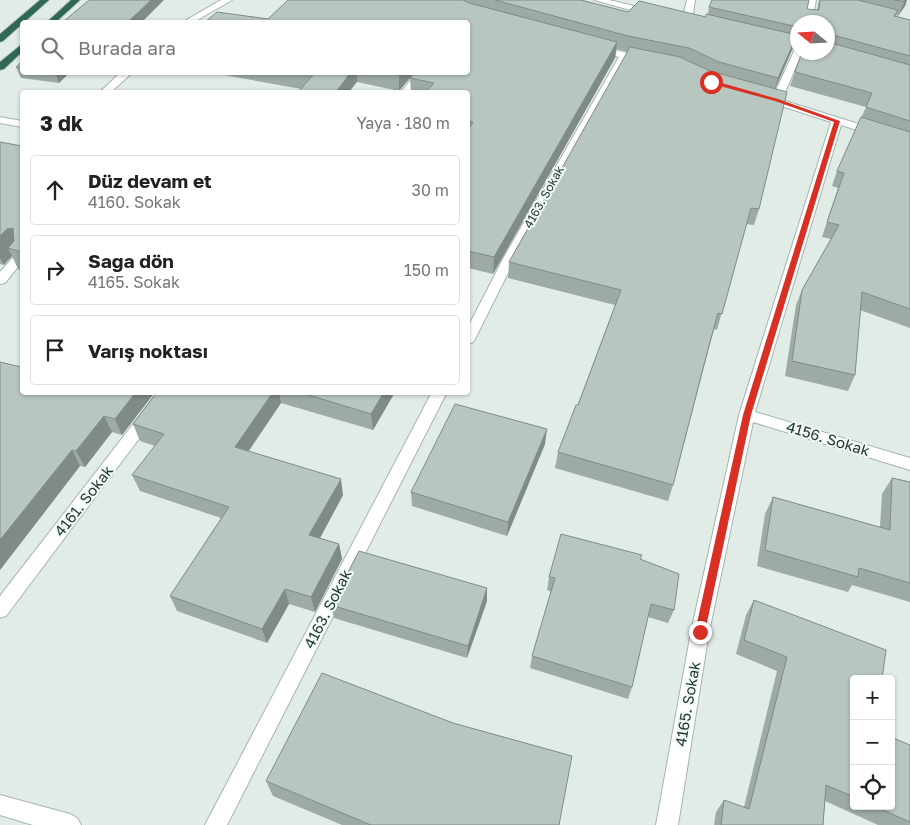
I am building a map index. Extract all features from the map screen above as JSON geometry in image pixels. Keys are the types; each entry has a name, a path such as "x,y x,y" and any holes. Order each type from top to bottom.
{"highway":[{"path":"22,20 45,0"},
{"path":"53,20 76,0"},
{"path":"0,39 20,22"},
{"path":"0,67 20,49"}],"street":[{"path":"192,20 228,0"},
{"path":"598,0 660,15"},
{"path":"687,21 691,0"},
{"path":"809,15 812,0"},
{"path":"760,38 790,47"},
{"path":"586,46 652,62"},
{"name":"4163. Sokak","path":"470,335 510,257 624,56"},
{"path":"776,100 793,60"},
{"path":"106,90 124,75"},
{"path":"408,90 420,75"},
{"path":"758,95 910,144"},
{"path":"0,120 20,124"},
{"name":"4165. Sokak","path":"667,825 700,632 747,415 837,121"},
{"path":"0,280 20,257"},
{"name":"4161. Sokak","path":"0,610 165,395"},
{"name":"4163. Sokak","path":"216,825 438,395"},
{"name":"4156. Sokak","path":"747,415 910,464"},
{"path":"0,805 70,825"}],"building":[{"path":"89,0 151,0 130,20 65,20"},
{"path":"288,0 463,0 617,42 494,257 470,251 470,127 473,122 470,121 470,90 428,90 434,83 410,78 412,75 470,75 470,20 207,20 217,12 268,19"},
{"path":"495,0 581,0 628,12 639,1 706,17 706,14 790,33 790,51 778,78 719,62 689,48 628,36"},
{"path":"712,0 809,0 807,9 819,10 820,0 858,0 898,10 894,16 910,20 910,56 835,36 835,15 790,15 790,25 709,7"},
{"path":"835,44 910,65 910,121 866,107 872,93 795,72 799,60 835,60"},
{"path":"630,47 680,57 710,71 787,92 759,209 751,208 722,314 718,313 673,485 558,452 576,405 578,405 621,290 509,262"},
{"path":"313,75 349,75 338,90 300,90"},
{"path":"861,117 910,132 910,309 862,292 855,375 792,361 802,290 839,225 827,222 844,173 837,171"},
{"path":"0,142 20,146 20,251 8,248 14,241 13,228 7,229 0,236"},
{"path":"0,362 20,367 20,395 134,395 115,419 104,416 76,451 72,450 0,540"},
{"path":"155,395 271,395 235,447 341,479 309,535 339,544 311,597 285,589 262,629 170,596 229,507 132,475 164,434 133,424"},
{"path":"309,395 382,395 371,414"},
{"path":"455,404 547,429 508,522 411,492"},
{"path":"892,478 910,482 910,583 859,568 858,577 765,550 773,497 890,530"},
{"path":"561,534 642,555 640,559 679,574 674,610 651,604 632,687 532,656 555,578 549,577"},
{"path":"359,551 487,588 468,646 331,605"},
{"path":"754,600 886,650 883,675 850,675 850,795 826,785 823,825 721,825 724,800 749,809 787,657 744,640"},
{"path":"322,673 453,723 572,756 559,825 371,825 266,781"},
{"path":"895,739 910,745 910,822 883,810 895,810"}],"route":[{"path":"700,632 747,415 837,121 776,100 711,82"}]}
